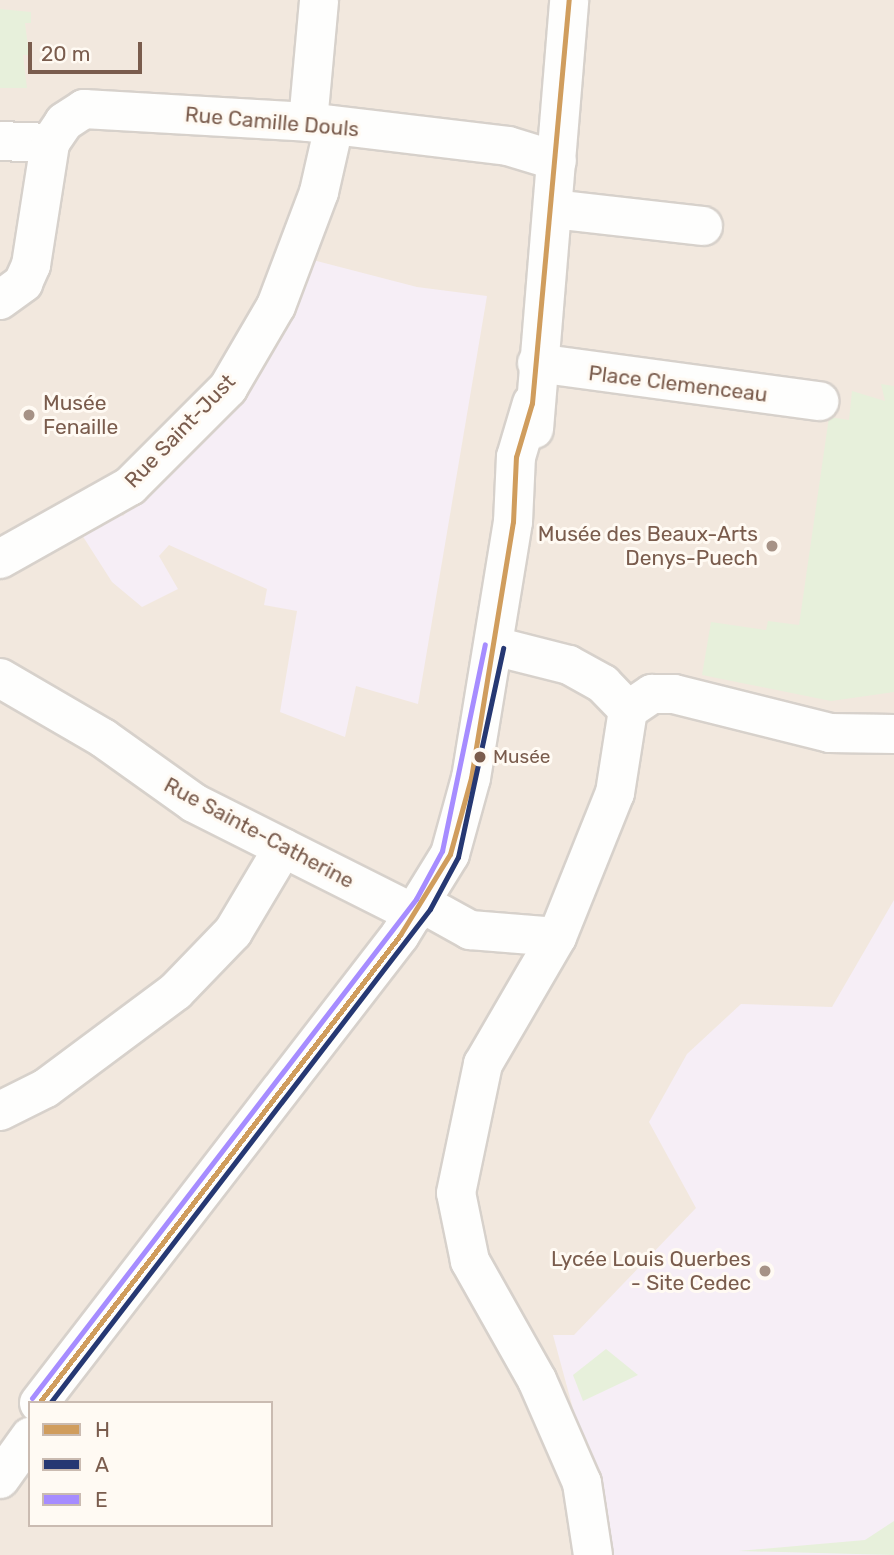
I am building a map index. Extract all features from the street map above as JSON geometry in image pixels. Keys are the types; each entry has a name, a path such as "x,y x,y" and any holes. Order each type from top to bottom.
{"street":[{"name":"Rue Saint-Just","path":"0,559 130,486 228,388 276,306 319,192 321,124 318,0"},
{"path":"42,1401 419,909 454,842 494,646 513,522 516,457 532,403 553,209 569,0"},
{"name":"Rue Camille Douls","path":"50,143 64,122 84,108 321,124 508,146 557,160"},
{"path":"0,141 50,143 31,265 23,283 0,300"},
{"path":"553,209 703,226"},
{"name":"Place Clemenceau","path":"537,363 819,401"},
{"path":"494,646 569,665 603,684 628,710"},
{"name":"Rue Sainte-Catherine","path":"0,678 103,738 194,803 268,841 470,930 557,937"},
{"path":"593,1555 582,1483 537,1380 470,1261 456,1194 483,1064 557,937 615,793 628,710 652,694 674,694 830,733 894,734"},
{"path":"0,1111 46,1088 176,991 233,932 268,841"},
{"path":"0,1447 28,1416"},
{"path":"0,1479 28,1440"}],"shaded area":[{"path":"0,0 894,0 894,1555 0,1555"},
{"path":"309,259 417,287 487,296 418,704 356,686 345,737 280,712 297,611 264,605 267,589 169,545 159,556 178,589 142,607 112,582 82,535 118,512 123,516 157,478"},
{"name":"Lycée Louis Querbes - Site Cedec","path":"894,900 894,1555 601,1555 592,1479 553,1335 574,1335 696,1208 649,1122 687,1054 741,1004 832,1007"}],"green space":[{"path":"0,9 31,12 31,23 25,23 29,55 23,55 27,88 0,88"},
{"path":"881,384 894,386 894,692 831,701 702,675 711,622 766,630 768,621 799,625 829,417 849,420 852,391 885,401"},
{"path":"606,1349 638,1375 583,1401 573,1375"},
{"path":"894,1521 894,1555 738,1551 865,1540"}],"transit line":[{"name":"H","path":"41,1401 400,935 450,854 471,778 513,522 516,457 532,403 569,0"},
{"name":"E","path":"32,1398 416,899 442,851 485,644"},
{"name":"A","path":"52,1401 430,909 458,857 503,648"}],"place":[{"name":"Musée Fenaille","path":"29,415"},
{"name":"Musée des Beaux-Arts Denys-Puech","path":"772,546"},
{"name":"Musée","path":"480,757"},
{"name":"Lycée Louis Querbes - Site Cedec","path":"765,1271"}]}
